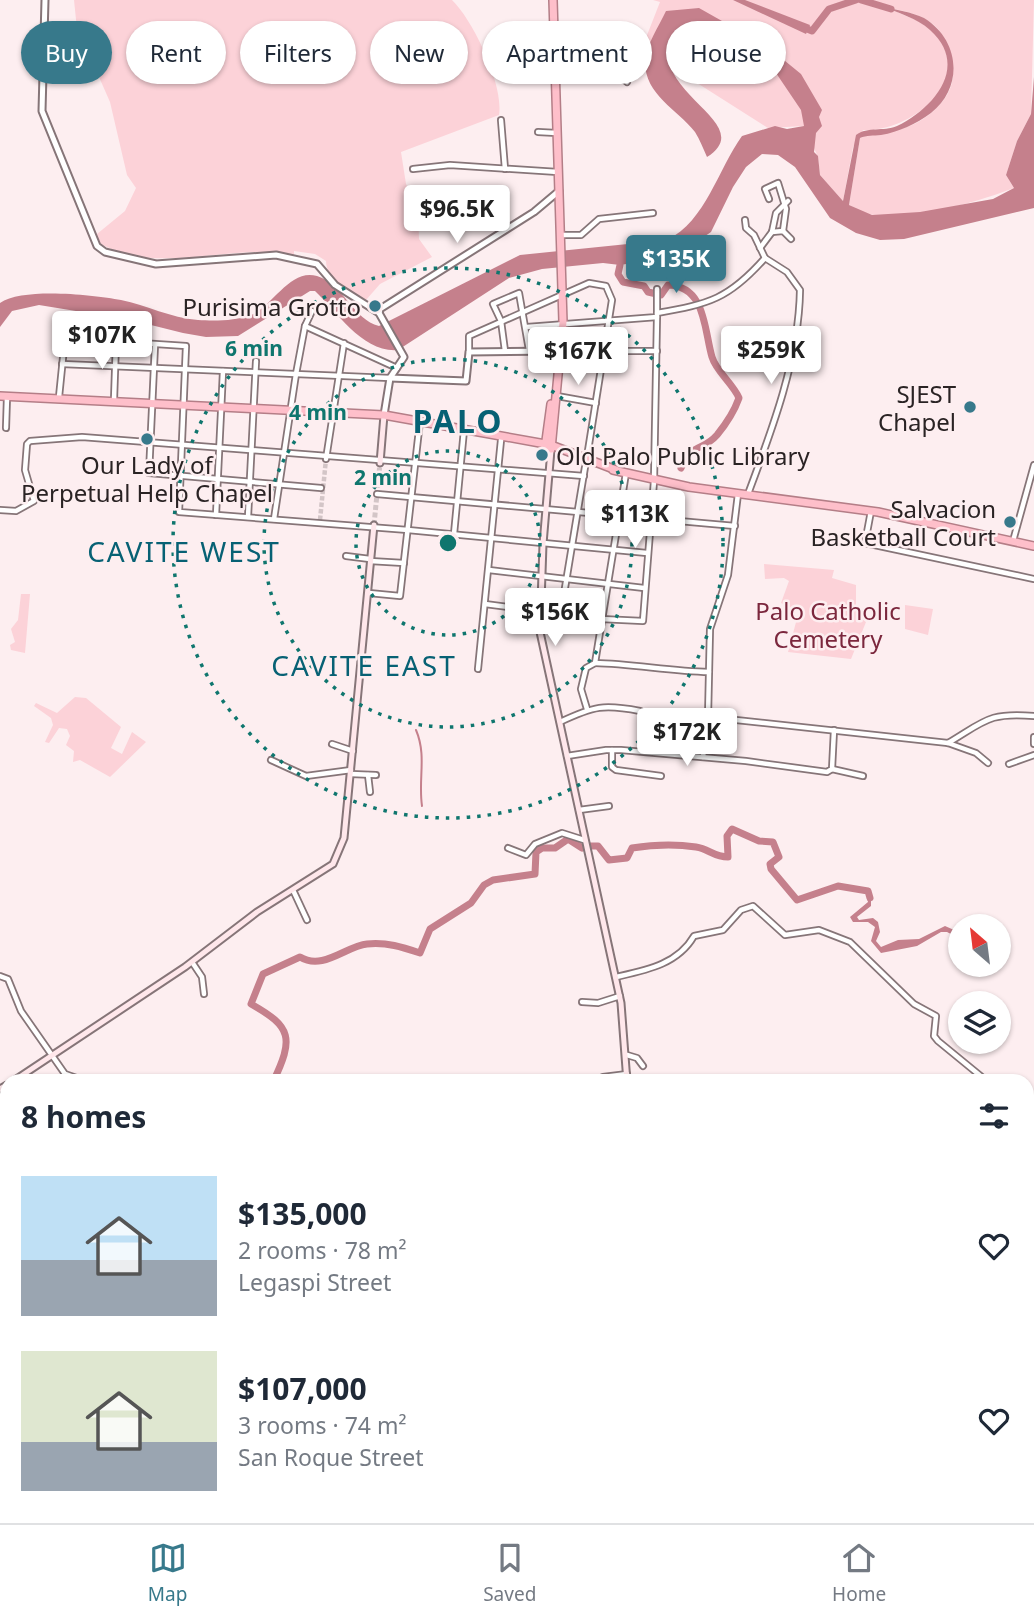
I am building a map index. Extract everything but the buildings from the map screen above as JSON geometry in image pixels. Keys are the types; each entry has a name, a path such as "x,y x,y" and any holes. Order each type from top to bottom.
{"highway":[{"path":"553,0 554,21"},
{"path":"548,447 563,322 556,84"},
{"path":"548,447 557,396 560,351"},
{"path":"4,396 384,415 548,447 654,481 871,511 1034,546"},
{"path":"464,430 501,440 548,447"}],"main road":[{"path":"380,461 384,415"},
{"path":"548,447 549,473 540,610 543,651 620,996 627,1074"},
{"path":"24,1074 334,864 341,850 351,772 374,526"}],"street":[{"path":"45,0 42,111 96,246 105,252 156,264 276,255 302,259 321,266 335,285 379,313 404,359 390,378 384,415"},
{"path":"500,120 505,169"},
{"path":"538,132 557,133"},
{"path":"413,169 450,165 559,172"},
{"path":"769,199 765,189 778,183 786,203 783,231"},
{"path":"379,313 380,309 534,212 559,191"},
{"path":"760,248 772,232 776,213 786,203"},
{"path":"561,235 581,235 599,219 653,214"},
{"path":"745,220 746,228 754,235 765,258 787,272 800,290 787,377 748,495"},
{"path":"772,232 783,231"},
{"path":"783,231 791,239"},
{"path":"527,327 657,315 716,300 743,283 765,258"},
{"path":"62,364 466,381 470,336 589,283 601,283 612,294 609,319 561,612"},
{"path":"485,604 601,619 643,621 654,481 657,289"},
{"path":"505,351 501,321 494,304 519,293 529,350"},
{"path":"274,519 296,374 305,326 312,311"},
{"path":"59,319 65,338 59,397"},
{"path":"305,326 397,368"},
{"path":"65,338 186,346 179,512 374,526 647,553"},
{"path":"114,400 116,342"},
{"path":"326,457 344,342"},
{"path":"155,345 149,473 321,488"},
{"path":"469,352 657,351"},
{"path":"248,517 256,360"},
{"path":"216,515 222,371"},
{"path":"4,396 6,428"},
{"path":"557,396 596,403"},
{"path":"369,593 400,596 419,421"},
{"path":"454,534 464,430"},
{"path":"0,510 16,511 34,501 25,462 27,444 82,437 584,476"},
{"path":"478,668 501,440"},
{"path":"1013,541 1034,465"},
{"path":"595,663 611,550 626,473"},
{"path":"377,494 735,526"},
{"path":"703,757 708,717 710,629 728,575 738,494"},
{"path":"871,511 865,543 1034,579"},
{"path":"346,556 404,563"},
{"path":"488,570 644,588"},
{"path":"587,709 582,681 586,668 595,663 639,664 662,669 709,672"},
{"path":"560,722 587,709 614,705 640,711"},
{"path":"948,743 993,716 1005,713 1034,716"},
{"path":"708,717 948,743 976,753 988,763"},
{"path":"832,769 834,730"},
{"path":"1034,737 1034,744"},
{"path":"332,744 353,751"},
{"path":"612,750 612,767 616,770 661,776"},
{"path":"566,756 612,750 703,757 827,772 832,769 863,776"},
{"path":"1009,764 1034,755"},
{"path":"271,760 306,776 351,772 376,775"},
{"path":"368,775 370,792"},
{"path":"578,810 609,806"},
{"path":"508,848 527,855 535,844 562,833 585,843"},
{"path":"293,890 307,920"},
{"path":"616,977 670,961 689,948 694,936 723,930 740,910 753,906 785,935 819,930 850,942 914,1004 936,1016 934,1035 938,1041 978,1074"},
{"path":"192,962 202,977 204,994"},
{"path":"0,976 8,979 21,1012 65,1074"},
{"path":"582,1002 598,1003 620,996"},
{"path":"627,1055 638,1058 643,1066"}],"green space":[{"path":"74,0 452,0 469,22 482,48 482,84 496,84 499,115 401,152 406,184 418,211 419,239 432,257 380,284 366,300 335,279 327,268 326,261 315,254 294,251 294,255 245,252 170,258 122,253 99,243 97,234 125,211 136,188 127,175 110,102 102,84 112,84 112,21 76,21"},
{"path":"653,0 1034,0 1031,114 1017,141 1006,175 1014,188 965,204 909,215 872,215 849,205 860,138 903,128 920,121 938,107 949,92 953,76 951,58 938,29 922,17 889,8 932,31 945,49 948,67 944,84 934,99 919,112 901,122 863,130 853,147 843,201 820,175 818,157 804,126 768,128 699,84 786,84 786,21 666,21 666,63 652,54 652,22 660,2"},
{"name":"Palo Catholic Cemetery","path":"764,564 834,570 832,578 856,585 856,610 866,622 851,659 788,652 799,611 781,603 789,581 784,578 765,579"},
{"path":"21,594 30,594 25,653 11,650 10,645 15,642 11,629 18,620"},
{"path":"905,605 933,609 928,635 905,629"},
{"path":"75,697 86,698 121,727 111,748 122,754 132,732 146,742 110,777 80,760 73,762 74,751 66,745 70,736 67,729 59,728 49,743 45,742 53,725 51,718 34,706 36,703 57,713"}],"shaded area":[{"path":"733,0 745,0 810,25 806,34 786,25 786,21 778,21"},
{"path":"882,6 924,18 945,38 953,64 949,90 931,113 907,127 860,138 849,205 872,215 920,212 993,199 1014,188 1006,175 1017,141 1031,114 1034,77 1034,208 904,239 880,240 856,233 830,218 795,167 778,155 762,154 746,167 711,232 676,256 620,265 603,263 542,269 509,278 398,350 373,345 362,338 315,291 310,291 238,336 206,337 131,320 39,305 12,311 0,327 0,303 11,298 41,294 121,300 188,319 239,318 259,310 290,282 307,275 326,280 362,317 379,326 520,255 667,240 692,220 702,207 742,136 775,126 787,129 804,126 801,110 783,84 786,84 786,62 801,74 822,110 819,117 822,126 816,133 814,152 818,156 820,175 843,201 856,135 892,128 911,118 934,97 942,85 947,71 947,58 942,44 930,30 913,19"},
{"path":"699,8 722,21 666,21 666,84 681,84 720,131 720,144 707,157 695,132 663,101 650,84 652,39 666,11"},
{"path":"871,890 871,906 857,917 859,920 873,918 878,922 880,932 876,941 881,947 898,940 919,939 945,926 948,927 948,932 941,932 917,946 881,953 871,941 875,927 868,922 853,922 850,917 868,902 866,892"}],"waterway":[{"path":"800,26 812,31 829,9 856,0"},
{"path":"861,0 891,9"},
{"path":"620,265 618,274 623,282 644,286 648,292 661,295 668,285 680,287 690,293 701,311 714,362 739,398 730,418 717,435 689,455 681,468"},
{"path":"416,730 422,758 422,806"},
{"path":"589,846 598,846 609,860 627,858 632,848 664,845 696,847 728,857 727,836 732,829 759,841 773,842 779,857 770,864 771,869 797,900 838,886 868,891 870,898"},
{"path":"277,1074 284,1054 285,1035 275,1020 251,1004 263,974 300,957 309,961 326,960 367,944 388,944 420,953 430,929 471,903 484,885 493,880 535,874 536,852 542,848 555,848 568,839 582,848"}],"tunnel":[{"path":"320,520 326,459"},
{"path":"374,525 380,463"}],"place":[{"name":"Purisima Grotto","path":"375,306"},
{"name":"SJEST Chapel","path":"970,407"},
{"name":"Our Lady of Perpetual Help Chapel","path":"147,439"},
{"name":"Old Palo Public Library","path":"542,455"},
{"name":"Salvacion Basketball Court","path":"1010,522"}],"district":[{"name":"PALO","path":"458,420"},
{"name":"CAVITE WEST","path":"184,551"},
{"name":"CAVITE EAST","path":"364,665"}]}
